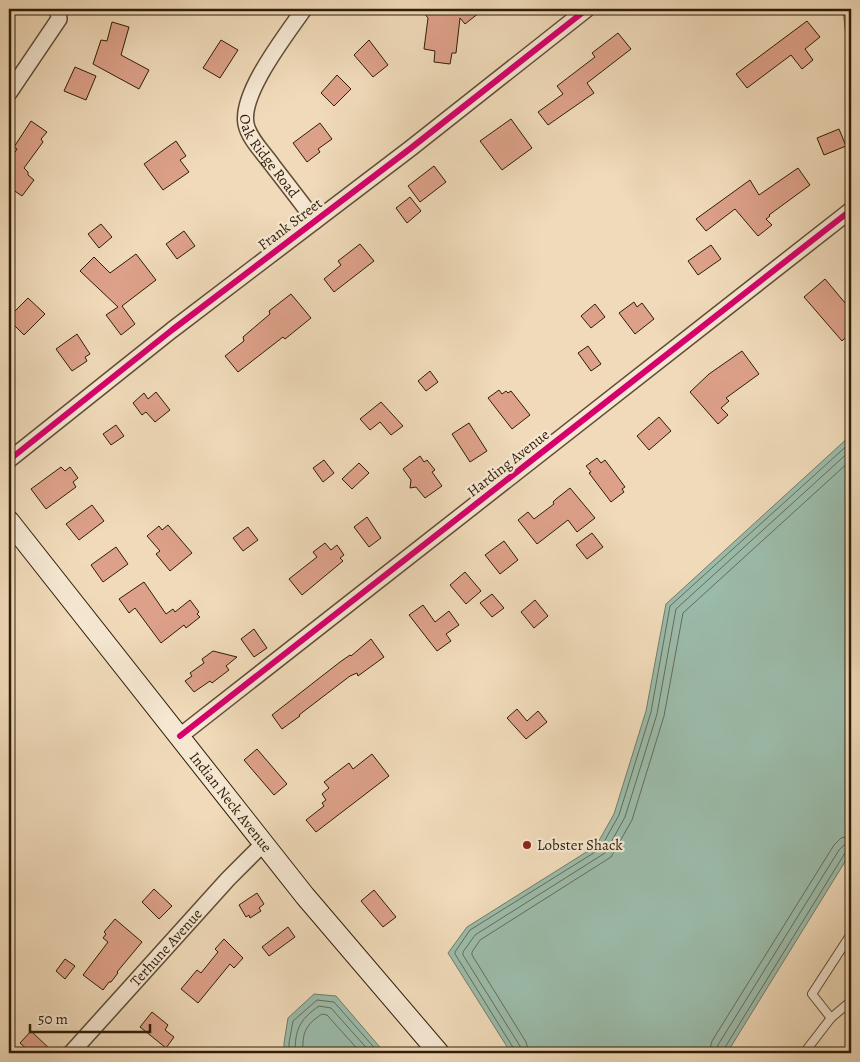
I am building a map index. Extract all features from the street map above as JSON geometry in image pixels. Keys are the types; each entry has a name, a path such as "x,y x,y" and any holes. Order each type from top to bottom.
{"street":[{"path":"9,93 59,19 58,9"},
{"name":"Oak Ridge Road","path":"304,9 264,69 252,92 246,113 246,124 256,143 314,221"},
{"name":"Frank Street","path":"9,460 165,336 411,148 587,9"},
{"name":"Harding Avenue","path":"180,736 851,210"},
{"name":"Indian Neck Avenue","path":"9,521 311,903 439,1053"},
{"name":"Terhune Avenue","path":"71,1053 228,879 264,843"}],"lane":[{"path":"831,1018 812,994 851,934"},
{"path":"804,1053 831,1018 851,1001"}],"shaded area":[{"path":"843,9 851,9 851,81 850,74"}],"water":[{"path":"851,435 851,852 727,1053 511,1053 448,953 467,927 596,846 614,814 646,711 666,604"},
{"path":"314,994 336,996 385,1053 284,1053 288,1018"}],"building":[{"path":"421,9 484,9 465,24 460,18 456,53 452,53 450,64 434,62 435,51 424,49 428,18"},
{"path":"807,21 820,37 805,49 813,60 802,69 791,55 747,88 736,74"},
{"path":"112,22 129,27 121,55 149,70 139,89 93,64 101,40 107,41"},
{"path":"618,33 631,49 587,83 594,93 548,125 538,112 563,94 557,86 595,57 592,53"},
{"path":"221,40 238,50 220,78 203,68"},
{"path":"369,40 388,65 373,77 354,55"},
{"path":"75,67 96,76 86,100 64,91"},
{"path":"337,75 351,89 334,106 321,93"},
{"path":"511,119 532,148 502,170 480,141"},
{"path":"31,121 47,132 41,139 43,142 24,168 34,180 22,196 9,187 9,161 17,149 14,147"},
{"path":"320,123 332,139 318,149 320,152 307,162 293,143"},
{"path":"839,129 846,146 824,155 817,138"},
{"path":"176,141 186,156 180,160 189,172 163,190 144,164"},
{"path":"434,166 446,182 420,202 408,186"},
{"path":"798,168 810,185 769,215 766,219 772,225 758,236 735,209 706,231 696,219 750,180 759,195"},
{"path":"410,197 421,211 407,223 396,208"},
{"path":"101,224 112,237 99,248 88,234"},
{"path":"184,231 195,246 177,259 166,244"},
{"path":"360,244 374,261 334,292 324,279 341,265 338,261"},
{"path":"711,245 721,259 698,275 688,261"},
{"path":"136,254 156,280 122,306 135,324 121,335 106,315 118,307 80,271 94,257 110,273"},
{"path":"825,279 851,310 851,332 842,341 804,297"},
{"path":"291,294 311,318 238,372 225,356 244,341 243,337 270,314 269,311"},
{"path":"28,298 45,314 24,335 10,321 15,317 12,314"},
{"path":"634,302 637,307 642,303 654,319 635,334 619,313"},
{"path":"595,304 605,317 591,328 581,316"},
{"path":"77,334 90,354 85,357 87,361 72,371 56,349"},
{"path":"588,346 601,364 591,371 578,353"},
{"path":"742,351 759,374 726,398 729,401 721,408 728,415 718,424 690,392 709,374"},
{"path":"430,371 438,382 426,391 418,381"},
{"path":"499,390 502,394 506,391 508,393 511,391 530,415 512,429 488,398"},
{"path":"156,392 170,410 155,422 146,412 142,415 133,403 144,393 148,399"},
{"path":"381,402 403,426 391,435 380,422 370,430 360,419"},
{"path":"659,417 671,431 649,450 637,436"},
{"path":"469,423 487,451 470,462 452,434"},
{"path":"116,425 124,436 111,445 103,434"},
{"path":"420,456 424,462 427,460 435,470 432,472 442,486 425,498 416,487 410,488 411,480 403,469"},
{"path":"597,458 601,463 605,460 625,487 622,489 624,492 611,502 589,473 591,472 586,466"},
{"path":"324,460 334,473 323,482 313,468"},
{"path":"359,463 369,473 352,489 342,479"},
{"path":"61,467 65,471 70,467 78,478 73,482 76,487 46,509 31,489"},
{"path":"570,488 595,518 577,532 568,520 537,544 518,520 528,512 534,519 554,504 553,502 556,499"},
{"path":"92,505 104,521 79,540 66,524"},
{"path":"367,517 381,538 369,547 354,527"},
{"path":"168,525 192,553 170,571 156,554 160,551 147,536 159,526 162,530"},
{"path":"248,527 258,540 243,551 233,538"},
{"path":"592,533 603,547 587,559 576,545"},
{"path":"504,541 518,560 500,574 485,555"},
{"path":"325,543 331,550 337,545 344,555 340,558 343,561 302,595 289,579 317,557 313,552"},
{"path":"116,547 128,564 103,582 91,565"},
{"path":"465,572 481,591 466,604 450,585"},
{"path":"144,582 166,614 173,609 175,612 190,600 199,612 197,614 200,617 186,628 184,625 161,643 135,608 129,613 119,599"},
{"path":"492,594 504,608 492,617 480,603"},
{"path":"535,600 548,616 534,628 521,612"},
{"path":"423,605 435,622 449,611 459,625 446,634 451,641 437,651 409,615"},
{"path":"254,629 267,648 254,657 241,639"},
{"path":"371,639 384,657 358,676 357,673 350,676 282,729 272,715"},
{"path":"213,651 237,657 226,666 229,670 212,683 210,681 194,692 185,681 192,676 190,673 204,663 202,659"},
{"path":"517,709 527,721 538,711 547,722 526,739 507,718"},
{"path":"257,749 287,784 274,795 244,760"},
{"path":"372,754 389,776 316,832 306,820 324,806 322,803 326,800 322,794 329,788 324,782 349,763 353,769"},
{"path":"154,889 172,906 159,919 142,902"},
{"path":"374,890 396,917 383,927 361,901"},
{"path":"257,893 264,904 259,908 261,911 250,918 249,915 246,917 239,905"},
{"path":"115,919 142,942 103,990 83,975 108,942 103,938 106,934 104,932"},
{"path":"288,927 295,937 269,956 262,947"},
{"path":"224,939 243,958 234,968 230,964 198,1003 181,989 197,970 201,973 218,952 215,949"},
{"path":"65,959 75,966 65,979 56,971"},
{"path":"152,1012 168,1025 165,1030 174,1037 166,1048 140,1027"},
{"path":"31,1031 54,1053 31,1053 20,1043"}],"cycle path":[{"path":"9,460 172,330 411,148 587,9"},
{"path":"180,736 851,210"}],"place":[{"name":"Lobster Shack","path":"527,845"}]}
